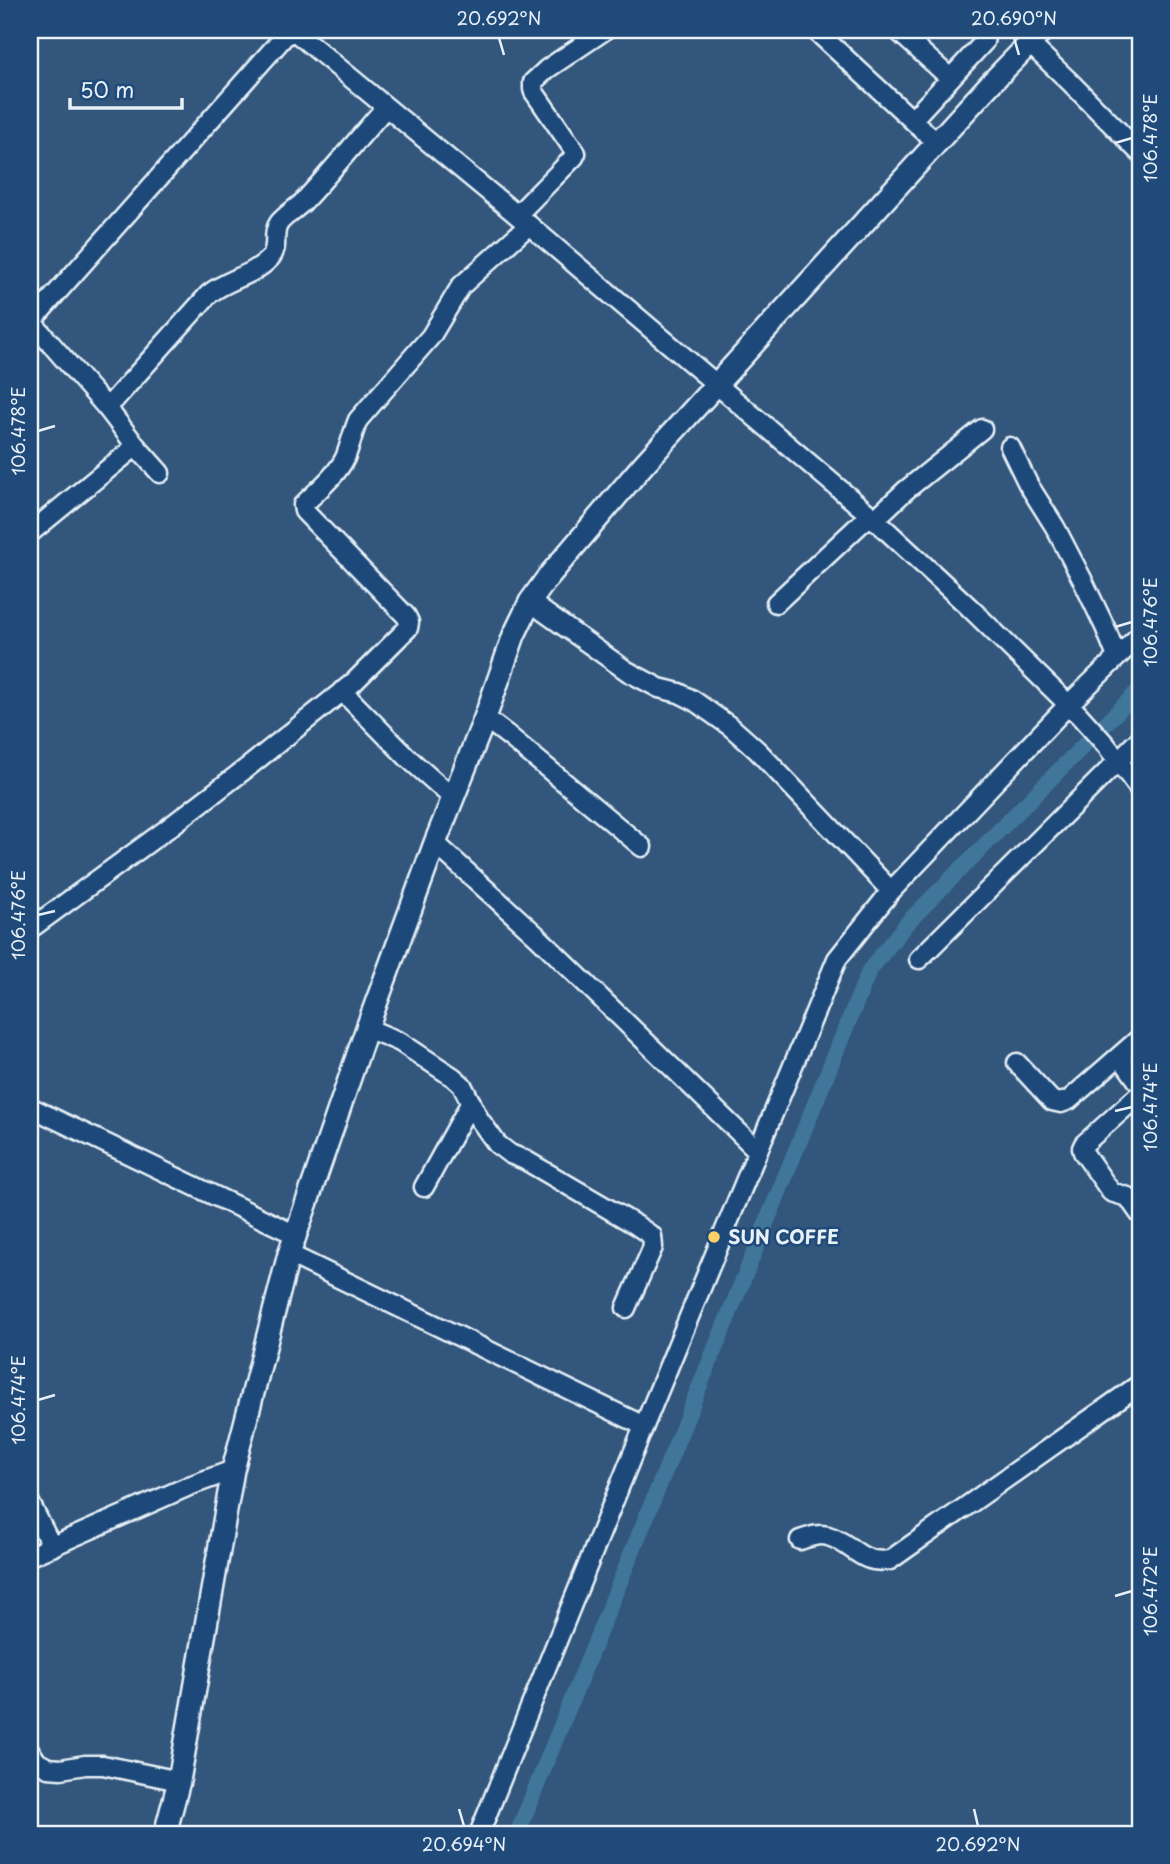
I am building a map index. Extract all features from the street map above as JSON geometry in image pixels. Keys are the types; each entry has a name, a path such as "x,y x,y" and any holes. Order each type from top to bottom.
{"main road":[{"path":"165,1834 179,1780 233,1470 293,1244 367,1028 514,635 530,602 548,578 643,465 1036,37"}],"street":[{"path":"160,472 30,322 292,30 523,220 872,517 1074,710 1106,745 1140,790"},
{"path":"30,929 248,767 354,682 408,628 410,622 406,616 304,511 303,505 340,465 358,420 431,336 461,286 523,220 574,157 576,153 534,92 533,82 547,69 605,30"},
{"path":"897,30 950,78"},
{"path":"912,120 984,42 985,37 978,30"},
{"path":"826,33 937,143"},
{"path":"1036,37 1070,82 1140,153"},
{"path":"107,408 209,294 225,283 250,273 271,257 276,249 275,230 279,222 302,204 386,107"},
{"path":"776,603 872,517 982,429"},
{"path":"30,533 136,446"},
{"path":"1010,447 1082,579 1117,657"},
{"path":"530,602 627,671 659,688 680,693 731,727 782,776 891,891"},
{"path":"479,1834 837,959 891,891 1074,710 1117,657 1140,635"},
{"path":"342,691 408,758 453,798"},
{"path":"485,718 642,847"},
{"path":"919,960 1140,739"},
{"path":"435,843 537,936 758,1151"},
{"path":"367,1028 400,1042 453,1077 462,1085 497,1144 510,1154 636,1224 652,1236 653,1247 626,1308"},
{"path":"1017,1063 1052,1101 1061,1102 1069,1100 1140,1038"},
{"path":"1120,1056 1140,1084"},
{"path":"1140,1094 1082,1147 1111,1192 1128,1197 1140,1214"},
{"path":"424,1187 471,1102"},
{"path":"30,1107 644,1426"},
{"path":"800,1540 814,1535 828,1536 866,1559 880,1562 890,1560 1140,1384"},
{"path":"30,1556 189,1486 233,1470"},
{"path":"30,1503 52,1547"},
{"path":"30,1751 37,1762 48,1768 103,1765 179,1780"}],"waterway":[{"path":"517,1834 869,971 907,923 1140,689"}],"place":[{"name":"SUN COFFE","path":"714,1237"}]}
